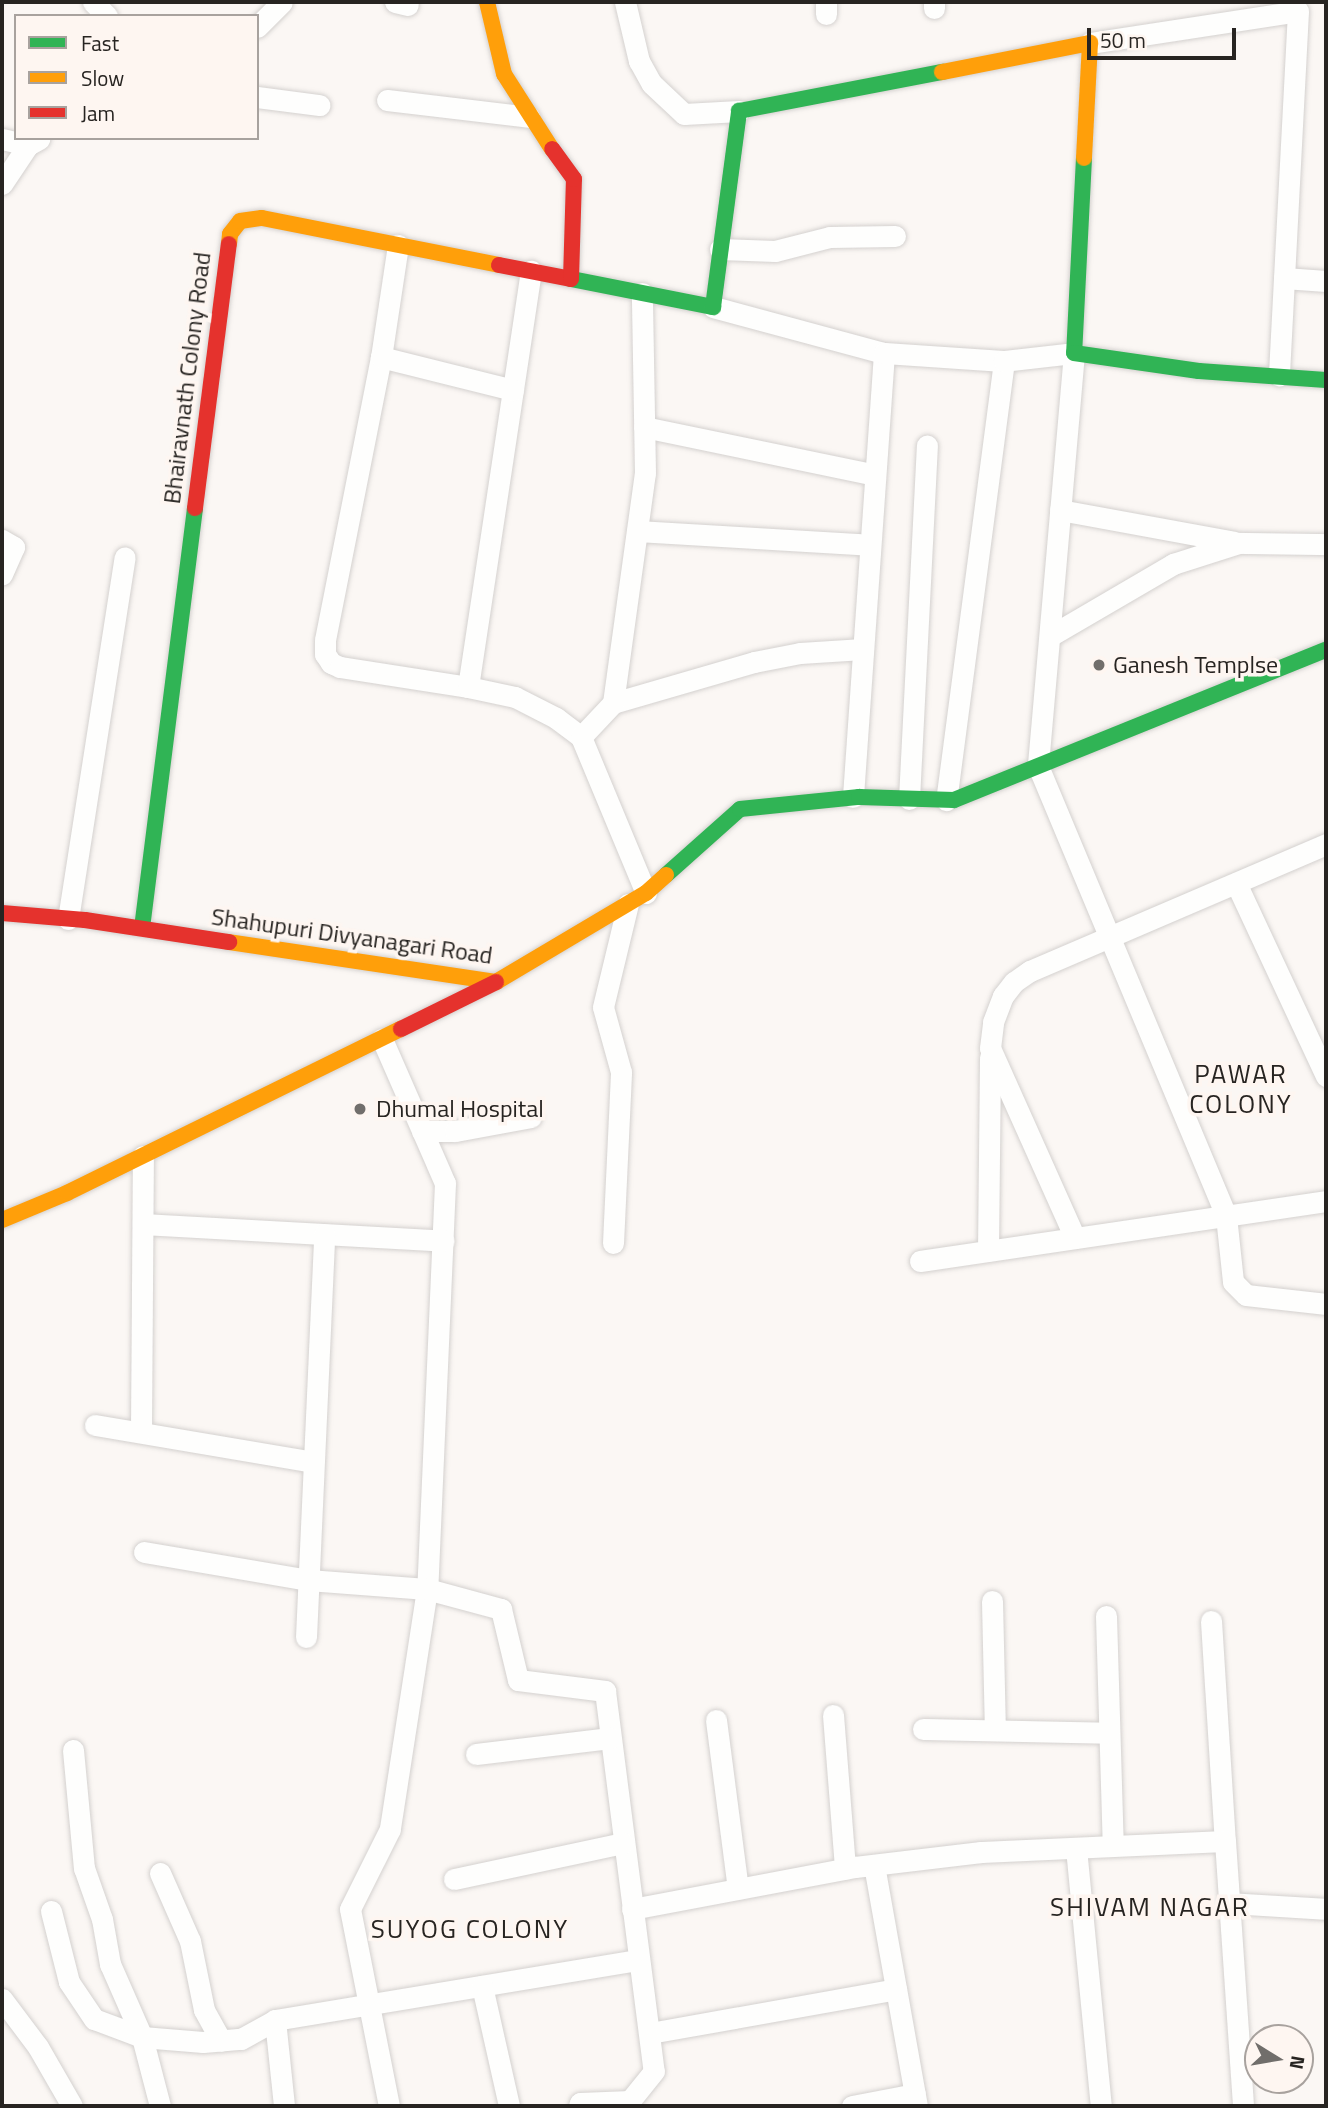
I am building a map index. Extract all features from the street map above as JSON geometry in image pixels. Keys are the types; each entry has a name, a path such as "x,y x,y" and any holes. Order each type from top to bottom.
{"street":[{"path":"259,25 282,2"},
{"path":"487,2 488,17 505,74 529,117 573,179 571,279"},
{"path":"625,2 639,61 652,83 684,114 739,111 1297,6 1279,376"},
{"path":"1090,43 1074,353 1038,766 1226,1216 1233,1282 1238,1290 1246,1295 1326,1304"},
{"path":"259,97 319,105"},
{"path":"387,100 529,117"},
{"path":"739,111 713,307 884,353 1004,360 1074,353 1199,371 1326,380"},
{"path":"2,184 34,141"},
{"name":"Bhairavnath Colony Road","path":"142,928 227,244 240,221 262,218 713,307"},
{"path":"720,249 775,251 830,237 895,236"},
{"path":"398,245 381,357 325,654 331,663 340,667 515,697 556,718 581,737 637,899 603,1007 621,1072 613,1243"},
{"path":"468,687 531,271"},
{"path":"1284,278 1326,281"},
{"path":"613,703 645,473 642,293"},
{"path":"853,797 884,353"},
{"path":"381,357 513,390"},
{"path":"946,800 1004,360"},
{"path":"644,427 875,475"},
{"path":"909,799 927,445"},
{"path":"1060,510 1239,542 1326,544"},
{"path":"637,531 870,545"},
{"path":"2,540 13,547 2,574"},
{"path":"1049,636 1173,564 1239,542"},
{"path":"68,919 125,556"},
{"path":"581,737 613,703 754,662 800,653 863,649"},
{"name":"Shahupuri Divyanagari Road","path":"2,913 142,928 496,982 637,899 740,809 853,797 954,800 1326,650"},
{"path":"988,1251 990,1048 993,1022 1003,996 1014,982 1030,971 1326,844"},
{"path":"1236,883 1326,1076"},
{"path":"2,1220 67,1193 496,982"},
{"path":"382,1039 445,1183 427,1589 390,1829 350,1909 389,2106"},
{"path":"990,1048 1075,1238"},
{"path":"422,1131 455,1131 531,1117"},
{"path":"141,1431 143,1156"},
{"path":"920,1261 1326,1202"},
{"path":"144,1224 444,1241"},
{"path":"306,1637 324,1234"},
{"path":"95,1424 313,1462"},
{"path":"144,1552 308,1580 427,1589 501,1609 518,1679 604,1690 654,2071 630,2101 579,2106"},
{"path":"992,1601 995,1730"},
{"path":"1106,1616 1112,1846"},
{"path":"1211,1621 1244,2106"},
{"path":"833,1715 845,1869"},
{"path":"716,1720 738,1889"},
{"path":"923,1729 1109,1733"},
{"path":"476,1754 610,1738"},
{"path":"73,1750 84,1868 102,1919 110,1964 142,2037 160,2106"},
{"path":"632,1909 845,1869 981,1852 1225,1841"},
{"path":"454,1879 623,1843"},
{"path":"1076,1848 1101,2106"},
{"path":"852,2106 916,2100 874,1865"},
{"path":"160,1873 190,1941 204,2010 221,2041"},
{"path":"1229,1903 1326,1909"},
{"path":"51,1911 69,1982 94,2019 142,2037 221,2041 241,2039 275,2020 638,1960"},
{"path":"482,1986 509,2106"},
{"path":"650,2032 896,1989"},
{"path":"2,1999 38,2047 72,2106"},
{"path":"275,2020 284,2106"}],"traffic: fast":[{"path":"571,279 713,307 739,111 942,72"},
{"path":"1084,158 1074,353 1199,371 1326,380"},
{"path":"142,928 195,508"},
{"path":"666,875 740,809 859,797 954,800 1326,650"}],"traffic: slow":[{"path":"487,2 504,74 552,149"},
{"path":"942,72 1090,43 1084,158"},
{"path":"229,244 230,234 240,221 262,218 499,265"},
{"path":"229,942 496,982 646,893 666,875"},
{"path":"2,1220 67,1193 401,1029"}],"traffic: jam":[{"path":"499,265 571,279 574,179 552,149"},
{"path":"195,508 229,244"},
{"path":"2,913 85,920 229,942"},
{"path":"401,1029 496,982"}],"place":[{"name":"Ganesh Templse","path":"1099,665"},
{"name":"Dhumal Hospital","path":"360,1109"}],"district":[{"name":"PAWAR COLONY","path":"1241,1089"},
{"name":"SHIVAM NAGAR","path":"1150,1907"},
{"name":"SUYOG COLONY","path":"470,1929"}]}
